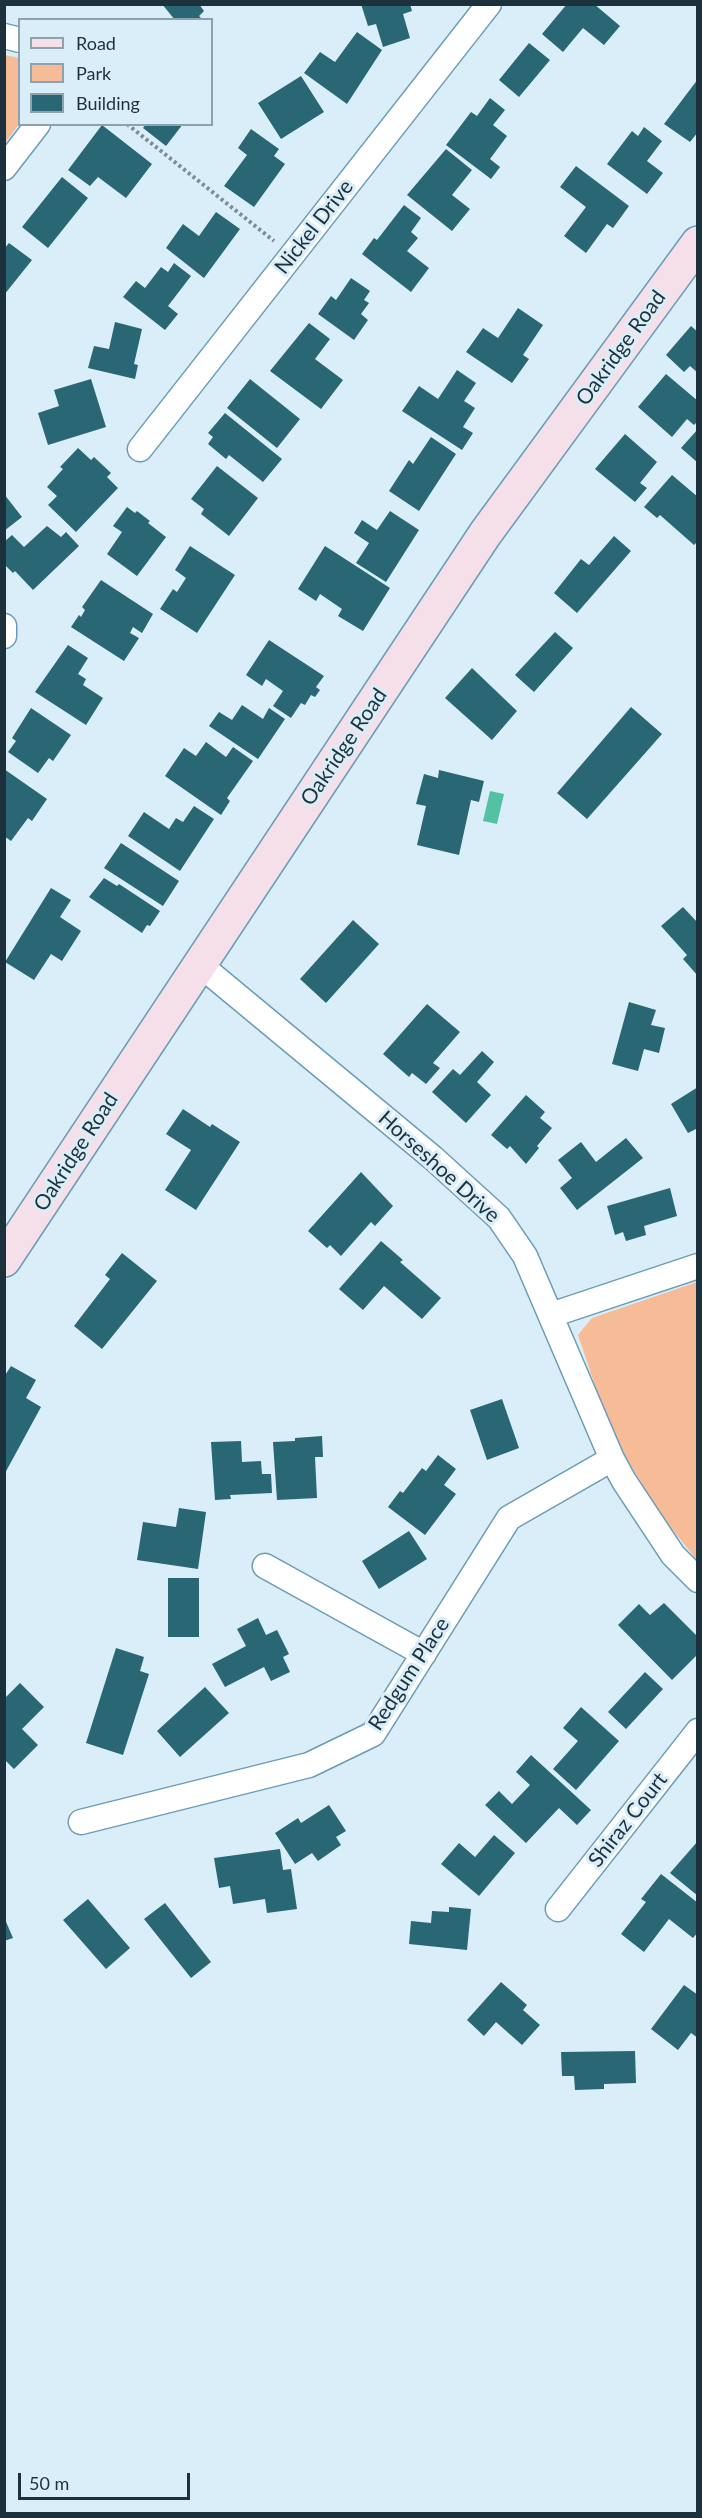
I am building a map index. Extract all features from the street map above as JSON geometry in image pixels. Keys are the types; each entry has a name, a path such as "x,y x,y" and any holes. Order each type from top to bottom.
{"street":[{"name":"Nickel Drive","path":"140,449 483,7"},
{"path":"4,168 36,126"},
{"name":"Oakridge Road","path":"4,1260 485,534 698,243"},
{"path":"4,626 4,636"},
{"name":"Horseshoe Drive","path":"199,964 433,1158 499,1218 525,1256 612,1459 624,1481 674,1555 698,1580"},
{"path":"551,1315 698,1266"},
{"name":"Redgum Place","path":"81,1822 309,1765 373,1734 509,1518 612,1459"},
{"path":"266,1566 424,1654"},
{"name":"Shiraz Court","path":"558,1909 698,1731"}],"path":[{"path":"130,126 292,255"}],"green space":[{"path":"5,55 18,58 18,126 5,143"},
{"path":"697,1282 697,1560 662,1517 611,1433 578,1335 592,1318"}],"shaded area":[{"path":"490,791 504,794 497,824 483,821"}],"building":[{"path":"162,4 199,4 204,11 199,16 201,18 173,18"},
{"path":"361,4 410,4 412,11 403,14 410,38 383,47 376,24 368,26"},
{"path":"567,4 594,4 620,26 604,45 583,28 563,52 542,34"},
{"path":"357,32 382,50 347,104 304,73 320,52 335,62"},
{"path":"529,43 550,60 519,97 499,80"},
{"path":"301,76 324,112 281,139 258,103"},
{"path":"698,79 698,132 690,142 664,124"},
{"path":"490,98 505,110 493,125 507,136 490,159 500,167 491,179 446,145 471,112 477,116"},
{"path":"101,126 152,164 126,198 98,177 90,186 68,170"},
{"path":"144,126 181,126 166,146 143,128"},
{"path":"644,127 662,141 647,161 663,173 647,194 607,164 632,131 638,136"},
{"path":"251,129 279,149 274,156 285,164 254,207 224,186 247,155 238,148"},
{"path":"446,149 472,170 452,195 470,209 452,231 407,195"},
{"path":"576,166 629,206 613,228 607,224 586,253 564,236 586,207 560,187"},
{"path":"62,177 88,198 48,248 22,227"},
{"path":"404,205 421,218 411,232 418,238 407,251 429,268 411,292 362,254 374,238 377,240"},
{"path":"216,212 240,229 204,278 166,248 183,224 199,236"},
{"path":"9,243 32,260 4,295 4,249"},
{"path":"174,263 191,276 168,306 178,314 165,330 123,297 136,281 145,288 161,267 168,272"},
{"path":"351,278 370,291 364,300 369,303 361,314 368,320 354,340 318,314 331,296 336,300"},
{"path":"518,308 543,325 523,355 529,359 512,383 466,352 483,328 498,338"},
{"path":"115,322 142,329 134,364 138,365 135,379 88,368 94,346 109,349"},
{"path":"309,323 330,339 315,359 343,380 321,409 270,371"},
{"path":"691,326 698,332 698,373 690,366 684,372 666,355"},
{"path":"457,370 476,383 464,401 475,408 463,427 473,433 462,450 402,411 419,386 438,399"},
{"path":"666,374 698,401 698,421 694,425 687,419 672,437 638,407"},
{"path":"91,379 106,427 48,445 38,413 59,406 54,390"},
{"path":"250,379 300,419 277,448 227,408"},
{"path":"225,413 282,459 263,482 229,455 226,459 208,444 213,437 208,433"},
{"path":"698,429 698,463 681,448"},
{"path":"625,434 657,462 640,483 647,488 635,502 595,469"},
{"path":"431,437 456,454 419,511 389,491 409,460 413,464"},
{"path":"78,448 91,460 94,457 111,473 107,477 118,488 76,532 48,505 57,496 47,487 63,469 60,467"},
{"path":"217,466 258,498 229,536 201,514 204,509 191,499"},
{"path":"672,475 698,497 698,541 694,545 660,515 657,518 644,507"},
{"path":"4,494 22,517 4,531"},
{"path":"127,507 150,521 148,523 166,537 137,576 107,554 122,532 113,526"},
{"path":"390,511 419,530 386,582 356,563 369,543 354,533 362,520 377,530"},
{"path":"47,526 61,537 66,532 79,546 33,590 15,571 13,573 4,564 4,542 12,535 24,547"},
{"path":"614,536 631,551 577,613 554,593 581,559 589,565"},
{"path":"190,546 235,575 197,633 160,609 173,589 177,592 186,578 175,570"},
{"path":"325,546 390,588 363,631 338,616 342,609 320,594 316,601 298,589"},
{"path":"101,580 153,614 142,633 133,627 130,633 139,638 124,661 71,627 79,615 81,617 85,610 82,607"},
{"path":"555,632 573,648 534,692 515,675"},
{"path":"269,640 324,676 316,687 320,690 315,697 311,695 305,705 301,703 291,718 273,706 283,691 266,679 262,686 246,675"},
{"path":"68,645 88,658 78,674 86,679 83,685 103,698 86,725 35,692"},
{"path":"472,668 517,711 492,740 445,698"},
{"path":"242,705 263,719 269,708 285,719 258,759 209,726 219,712 232,720"},
{"path":"631,707 662,734 587,819 557,793"},
{"path":"31,708 71,735 53,761 49,758 38,773 8,752 16,741 12,738"},
{"path":"206,742 226,757 233,747 253,761 227,798 230,801 221,815 165,776 184,748 196,756"},
{"path":"4,769 47,799 32,821 28,818 11,841 4,836"},
{"path":"439,770 484,781 479,802 471,800 459,855 417,845 426,806 416,804 424,774 438,778"},
{"path":"194,806 214,819 180,871 128,836 144,812 169,829 176,818 183,822"},
{"path":"121,843 179,881 163,906 104,868"},
{"path":"104,878 117,886 119,884 160,911 142,933 89,897"},
{"path":"51,888 71,900 60,917 81,931 62,961 51,954 34,980 5,962"},
{"path":"683,907 698,923 698,976 683,959 687,955 661,926"},
{"path":"353,920 379,944 326,1003 300,979"},
{"path":"629,1002 656,1010 651,1025 665,1028 659,1053 644,1049 638,1071 612,1064"},
{"path":"427,1004 460,1032 433,1063 440,1068 426,1084 412,1073 409,1077 383,1054"},
{"path":"482,1051 494,1062 477,1082 491,1095 466,1123 432,1092 453,1069 460,1075"},
{"path":"698,1087 698,1128 688,1133 671,1104"},
{"path":"526,1095 545,1112 540,1118 552,1128 526,1164 510,1146 507,1149 491,1135"},
{"path":"183,1109 210,1127 212,1124 240,1142 196,1210 165,1190 191,1150 166,1134"},
{"path":"626,1138 643,1158 577,1210 560,1188 572,1178 558,1160 581,1142 596,1162"},
{"path":"361,1172 393,1206 375,1226 371,1222 341,1256 330,1245 327,1248 308,1231"},
{"path":"670,1188 677,1216 644,1226 646,1235 626,1241 623,1232 615,1235 607,1206"},
{"path":"381,1241 403,1260 400,1262 441,1298 422,1319 384,1286 363,1310 339,1289"},
{"path":"122,1253 157,1281 102,1349 74,1326 110,1279 105,1275"},
{"path":"11,1366 36,1380 26,1398 41,1407 4,1475 4,1377"},
{"path":"502,1399 519,1448 487,1460 470,1410"},
{"path":"322,1436 323,1457 315,1457 317,1498 277,1500 273,1442"},
{"path":"241,1441 242,1462 261,1461 262,1474 271,1474 272,1493 230,1495 231,1499 215,1500 211,1442"},
{"path":"438,1455 456,1469 444,1485 456,1494 425,1535 388,1507 400,1491 403,1493 422,1468 426,1471"},
{"path":"179,1508 206,1512 198,1569 137,1560 143,1522 176,1527"},
{"path":"409,1531 427,1559 379,1589 362,1561"},
{"path":"168,1578 199,1578 199,1637 168,1637"},
{"path":"664,1603 698,1637 698,1654 672,1680 618,1625 639,1604 650,1615"},
{"path":"258,1618 266,1635 277,1630 289,1654 283,1657 290,1672 271,1681 264,1667 225,1687 212,1664 246,1646 237,1629"},
{"path":"116,1648 144,1657 140,1671 149,1674 123,1755 86,1743"},
{"path":"645,1672 663,1689 626,1729 608,1712"},
{"path":"20,1683 44,1707 22,1729 38,1745 14,1769 4,1759 4,1699"},
{"path":"205,1687 229,1713 180,1757 157,1731"},
{"path":"581,1707 619,1741 576,1790 553,1769 578,1741 563,1728"},
{"path":"531,1755 591,1810 577,1825 559,1808 526,1843 485,1805 499,1791 512,1804 530,1785 516,1772"},
{"path":"329,1805 346,1831 336,1837 341,1845 318,1861 312,1853 295,1864 275,1833 298,1818 301,1823"},
{"path":"494,1835 515,1853 479,1896 441,1864 459,1843 475,1857"},
{"path":"698,1841 698,1896 670,1873"},
{"path":"280,1849 283,1870 291,1869 297,1909 267,1913 265,1899 233,1904 230,1886 219,1888 214,1858"},
{"path":"661,1874 698,1903 698,1932 693,1938 669,1919 644,1952 621,1934 646,1902 641,1899"},
{"path":"88,1899 130,1948 106,1969 63,1920"},
{"path":"165,1903 211,1962 191,1978 144,1919"},
{"path":"449,1907 471,1909 467,1950 409,1944 411,1921 431,1923 432,1911 449,1912"},
{"path":"4,1917 13,1938 4,1941"},
{"path":"501,1982 527,2005 523,2010 540,2025 522,2045 496,2022 484,2036 467,2020"},
{"path":"684,1985 698,1995 698,2038 691,2033 678,2050 651,2029"},
{"path":"635,2051 636,2083 604,2084 604,2089 575,2090 574,2076 562,2076 561,2052"}]}
